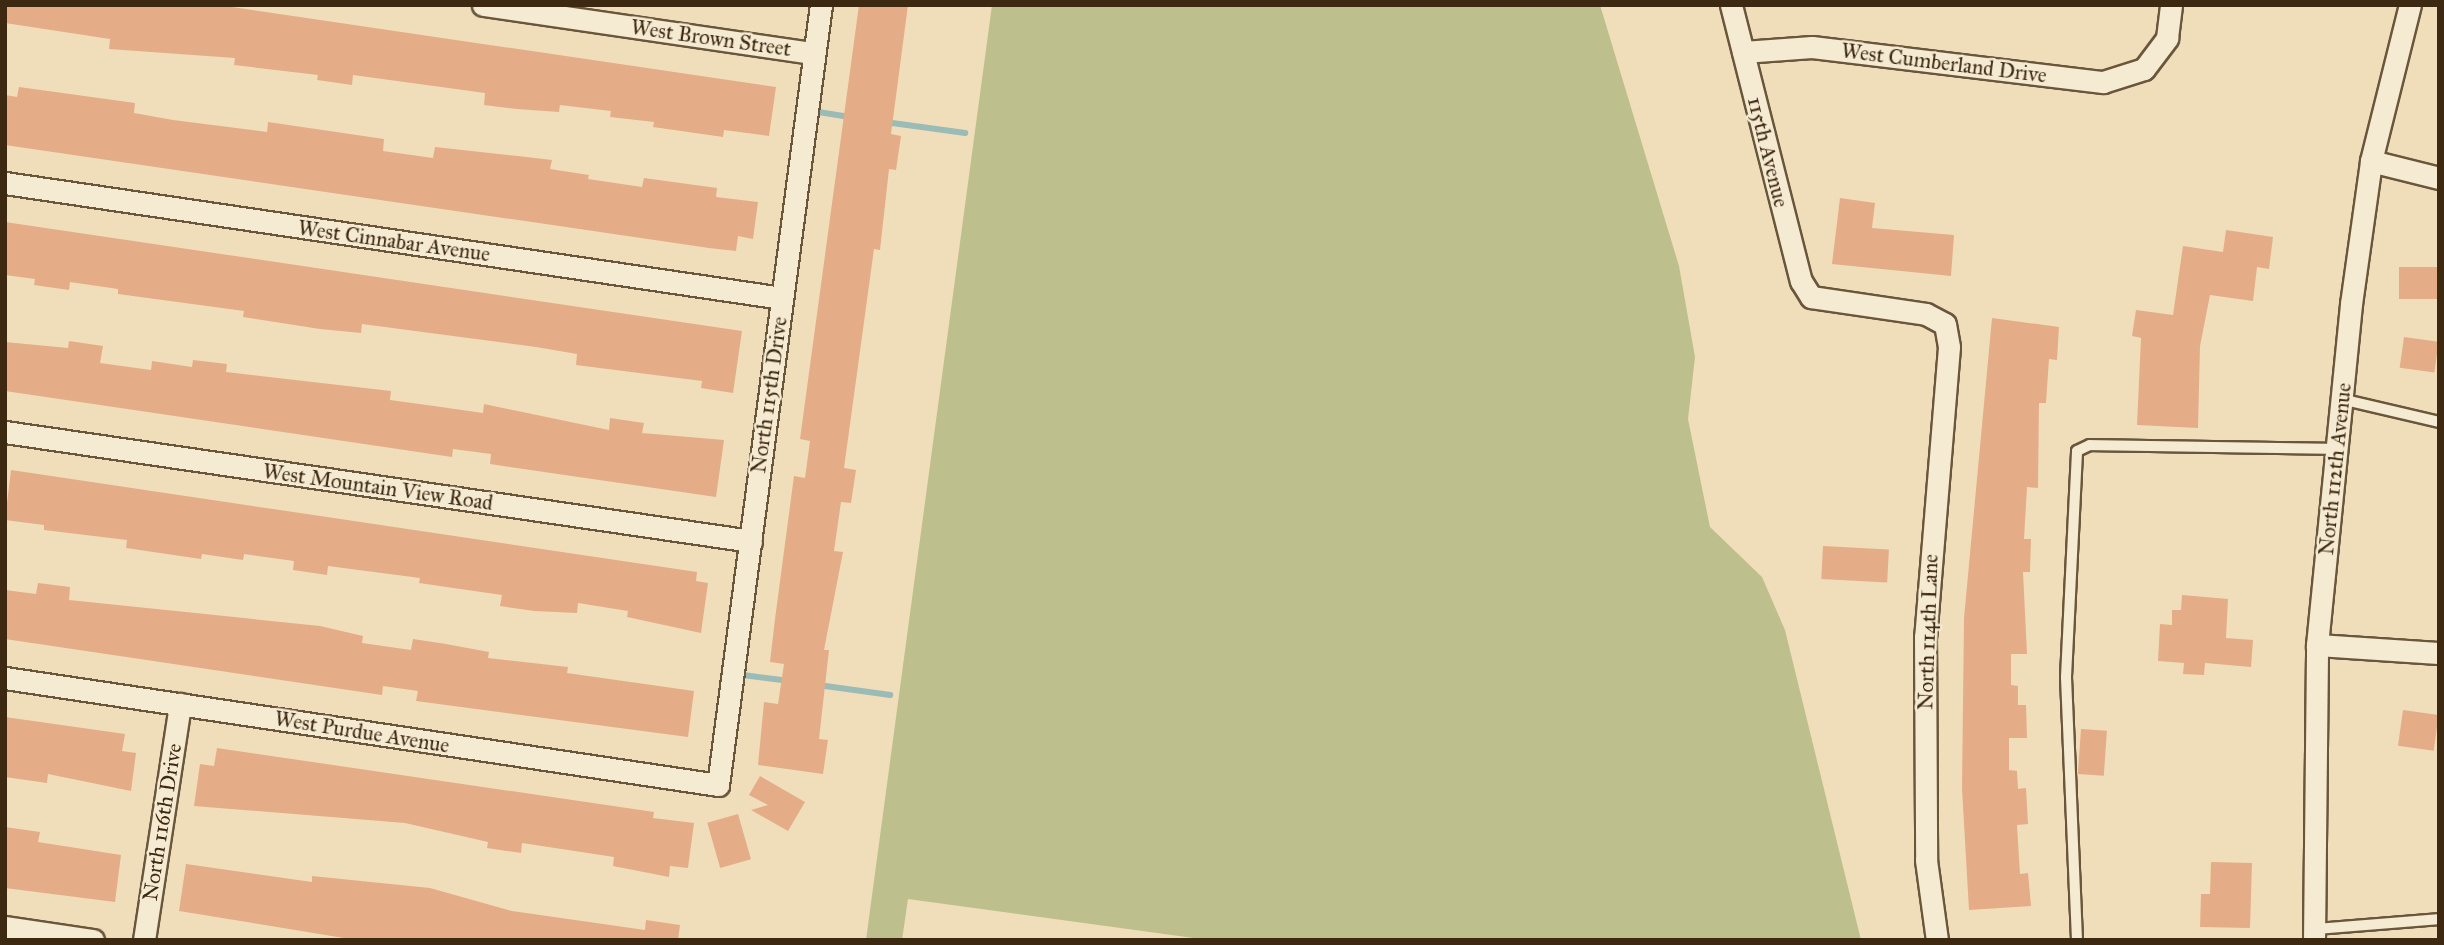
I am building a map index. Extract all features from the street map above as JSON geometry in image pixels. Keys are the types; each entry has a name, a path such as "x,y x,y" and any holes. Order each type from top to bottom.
{"street":[{"name":"West Brown Street","path":"483,5 813,53"},
{"name":"North 115th Drive","path":"718,785 821,5"},
{"name":"115th Avenue","path":"1731,5 1801,281 1811,297 1926,314 1945,324"},
{"name":"West Cumberland Drive","path":"1743,52 1812,47 2103,82 2144,69 2167,38 2171,5"},
{"name":"North 112th Avenue","path":"2315,934 2317,645 2342,398 2371,161 2410,5"},
{"path":"2371,161 2439,178"},
{"name":"West Cinnabar Avenue","path":"5,183 782,298"},
{"name":"North 114th Lane","path":"1937,940 1926,860 1925,636 1949,347 1945,324"},
{"name":"West Mountain View Road","path":"5,432 751,541"},
{"path":"2317,645 2439,653"},
{"name":"West Purdue Avenue","path":"5,678 718,785"},
{"name":"North 116th Drive","path":"144,940 180,704"},
{"path":"5,927 93,940"}],"lane":[{"path":"2342,398 2439,422"},
{"path":"2077,940 2066,677 2077,452 2090,445 2337,449"},
{"path":"2315,934 2439,919"}],"green space":[{"path":"992,5 1600,5 1679,266 1695,357 1688,419 1710,527 1762,577 1785,630 1861,940 1208,940 908,899 902,940 866,940"}],"building":[{"path":"5,5 218,5 776,87 769,136 724,130 723,137 653,127 654,122 610,117 611,111 560,105 559,112 484,105 485,93 353,75 352,85 317,80 318,75 234,65 235,58 109,49 110,39 5,23"},
{"path":"859,5 908,5 891,134 901,136 896,170 889,169 880,250 874,249 844,468 856,470 851,503 841,502 834,551 843,552 824,650 829,650 819,739 828,740 823,774 758,765 764,702 778,704 784,664 770,662 794,476 805,478 810,441 800,439"},
{"path":"19,87 135,103 134,113 173,120 267,132 268,122 384,139 383,151 433,158 435,147 518,156 552,160 550,169 589,175 588,179 642,187 644,178 717,188 716,197 758,202 753,239 738,236 736,251 709,248 5,145 5,95 17,97"},
{"path":"1840,198 1875,203 1872,228 1954,235 1951,276 1832,264"},
{"path":"5,222 742,331 733,393 701,388 702,381 576,365 577,354 536,347 362,324 361,333 320,329 243,317 244,311 118,294 118,289 70,282 69,290 34,285 35,279 5,275"},
{"path":"2226,230 2273,237 2269,269 2257,267 2253,301 2210,295 2200,346 2198,428 2137,425 2141,338 2132,336 2136,310 2173,315 2183,246 2223,252"},
{"path":"2399,267 2439,267 2439,299 2399,299"},
{"path":"1992,318 2059,327 2057,360 2049,359 2046,403 2039,403 2038,488 2027,487 2024,539 2031,539 2030,572 2023,572 2027,654 2011,654 2011,685 2018,686 2018,705 2026,705 2027,738 2009,738 2009,770 2017,771 2018,789 2026,788 2028,824 2017,825 2020,874 2028,873 2031,906 1969,910 1962,789 1964,618"},
{"path":"2404,337 2439,342 2434,373 2400,368"},
{"path":"69,341 103,346 100,363 151,370 152,361 192,367 193,360 227,364 226,372 391,391 390,400 483,413 484,404 609,430 610,418 644,423 642,433 724,440 716,497 490,464 491,454 453,449 452,457 5,391 5,342 68,348"},
{"path":"11,470 697,572 696,581 708,583 701,633 627,617 628,611 578,603 577,613 500,606 502,595 419,583 420,578 328,566 327,575 293,570 294,561 244,554 243,560 202,554 201,559 126,548 127,540 44,530 44,525 5,520"},
{"path":"1823,546 1889,549 1887,582 1821,579"},
{"path":"38,583 70,587 69,600 320,626 363,636 362,643 411,650 413,639 489,652 488,658 568,667 567,673 694,691 688,737 416,701 418,691 383,686 382,695 5,639 5,590 36,594"},
{"path":"2182,595 2228,599 2226,638 2253,640 2251,667 2205,663 2204,675 2183,674 2184,663 2158,661 2160,624 2172,625 2172,610 2181,610"},
{"path":"2403,710 2439,715 2434,751 2398,746"},
{"path":"5,717 125,734 122,751 136,753 131,791 48,774 47,783 5,777"},
{"path":"2081,729 2107,731 2104,776 2078,774"},
{"path":"217,748 654,812 653,818 694,823 688,868 670,866 669,877 613,866 614,857 522,843 521,853 487,848 488,842 405,823 194,806 200,764 214,766"},
{"path":"760,776 805,802 788,831 751,810 768,805 749,795"},
{"path":"738,814 751,859 720,868 707,823"},
{"path":"5,827 40,832 38,842 121,855 115,902 5,888"},
{"path":"2211,862 2252,863 2250,928 2200,927 2201,894 2210,894"},
{"path":"186,864 312,882 312,876 430,888 512,911 645,930 646,920 680,925 678,940 356,940 179,911"}],"waterway":[{"path":"812,111 850,117"},
{"path":"885,122 965,133"},
{"path":"735,674 790,681"},
{"path":"818,685 890,695"}]}
